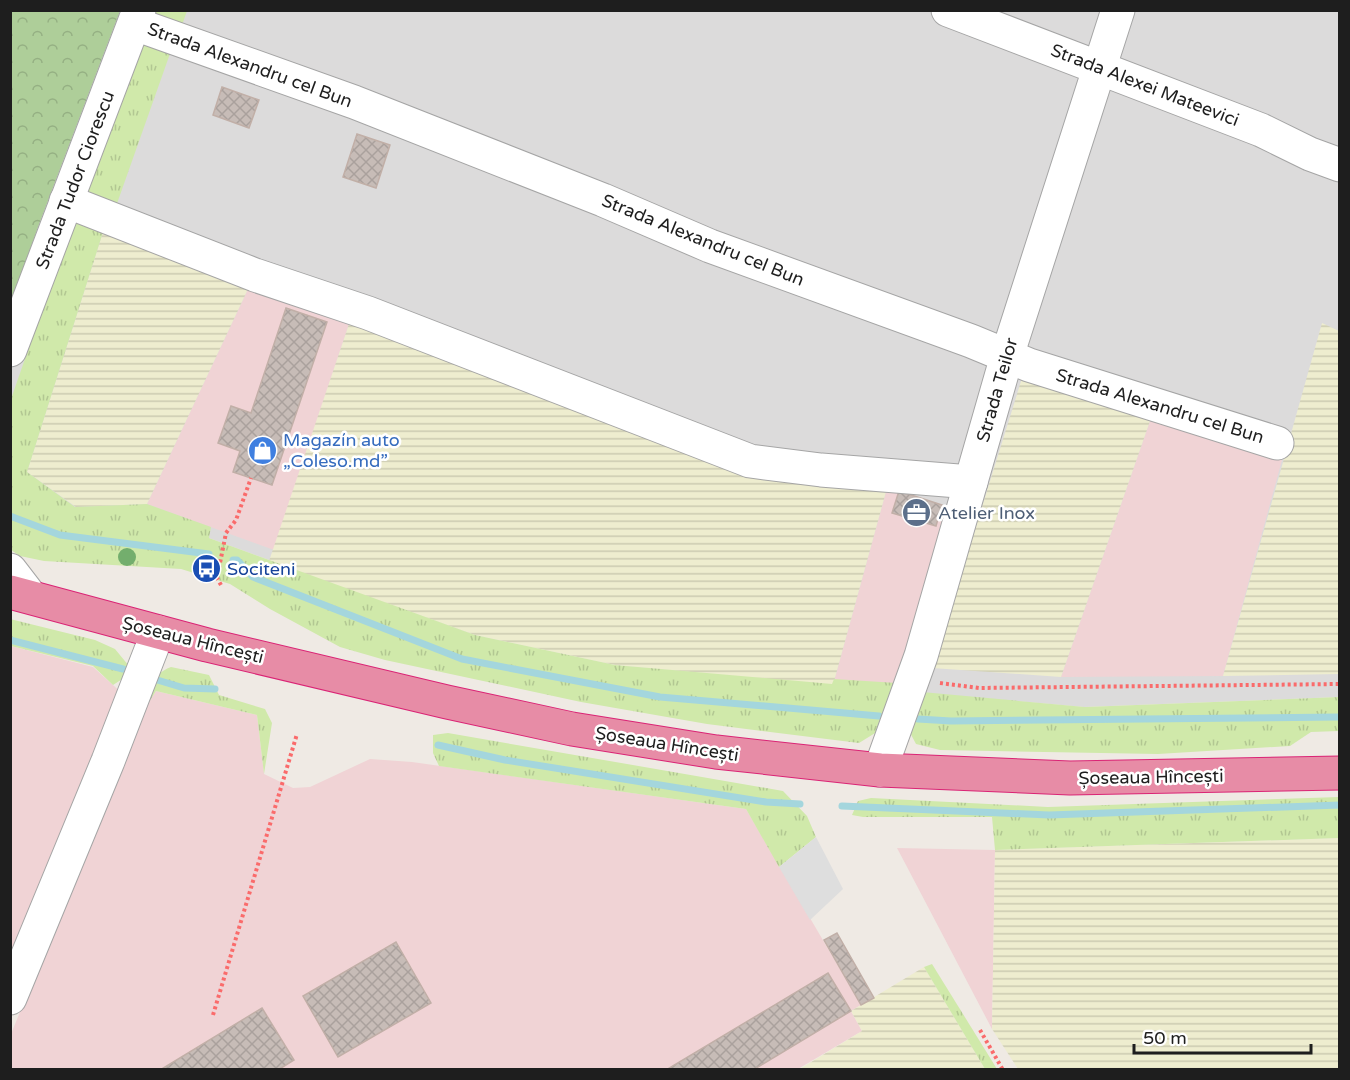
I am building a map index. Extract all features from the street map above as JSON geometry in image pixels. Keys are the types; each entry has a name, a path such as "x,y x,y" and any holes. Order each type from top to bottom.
{"highway":[{"name":"Șoseaua Hîncești","path":"20,594 158,632 428,698 572,729 727,753 880,770 1070,778 1340,773"}],"street":[{"name":"Strada Alexei Mateevici","path":"948,10 1261,130 1310,154 1340,165"},
{"name":"Strada Teilor","path":"880,770 924,645 1007,356 1118,10"},
{"name":"Strada Tudor Ciorescu","path":"10,350 137,17"},
{"name":"Strada Alexandru cel Bun","path":"137,17 603,200 710,246 971,341 1029,366 1277,443"},
{"path":"66,201 255,275 368,313 750,461 821,470 971,482"},
{"path":"10,570 20,594"},
{"path":"10,998 108,761 158,632"}],"path":[{"path":"221,585 217,578 226,533 236,520 251,478"},
{"path":"912,680 979,688 1340,684"},
{"path":"213,1015 297,734"},
{"path":"980,1030 1003,1070"}],"shaded area":[{"path":"11,11 1339,11 1339,697 1084,707 833,685 475,635 209,538 11,509"},
{"path":"248,289 350,321 274,550 147,504"},
{"path":"1150,421 1282,460 1223,676 1061,677"},
{"name":"Atelier Inox","path":"887,488 948,507 895,690 833,685"},
{"path":"11,646 93,667 124,695 11,970"},
{"path":"156,691 257,715 264,774 293,788 310,787 370,759 412,762 746,809 861,1005 851,1011 862,1031 798,1069 11,1070 11,1034 142,713"},
{"path":"816,837 843,889 810,920 779,867"},
{"path":"897,848 995,850 992,1029 906,865"}],"green space":[{"path":"149,10 187,11 182,25 148,12"},
{"path":"11,11 120,11 11,304"},
{"path":"139,36 172,48 114,212 81,200"},
{"path":"73,221 103,232 27,472 75,507 147,504 211,527 209,538 475,635 615,665 832,684 834,679 897,683 880,730 859,743 707,724 581,702 385,660 340,647 270,609 230,584 181,569 44,561 20,556 11,550 11,399"},
{"path":"103,232 248,289 147,504 76,507 27,472"},
{"path":"350,321 887,488 833,685 615,665 475,635 269,561"},
{"path":"1322,323 1339,331 1339,674 1223,676"},
{"path":"1022,378 1150,421 1061,677 932,668"},
{"path":"10,619 95,640 115,649 129,666 127,676 113,685 93,666 11,646"},
{"path":"171,667 209,675 219,695 265,709 272,723 264,774 257,715 156,691 142,713 145,698 153,680"},
{"path":"922,692 1085,707 1339,697 1339,731 1311,732 1290,746 1158,754 940,750 916,744 907,727"},
{"path":"448,733 783,791 807,816 816,837 779,867 746,809 439,766 433,753 433,735"},
{"path":"1339,797 1339,838 995,850 992,817 863,817 852,815 858,801 871,798 1048,807"},
{"path":"1339,838 1339,1069 1018,1069 992,1029 995,850"},
{"path":"932,964 997,1069 985,1069 924,967"},
{"path":"924,967 985,1069 798,1070 862,1031 851,1011"}],"building":[{"path":"222,87 259,100 249,128 213,115"},
{"path":"357,134 390,145 376,188 343,177"},
{"path":"286,308 327,322 272,485 233,472 240,451 218,443 231,406 251,413"},
{"path":"899,491 942,505 936,526 892,513"},
{"path":"837,933 874,998 861,1005 824,940"},
{"path":"396,942 431,1003 338,1057 303,996"},
{"path":"828,973 851,1011 753,1070 666,1070"},
{"path":"262,1008 294,1060 278,1070 160,1070"}],"waterway":[{"path":"10,516 60,535 209,554"},
{"path":"233,560 237,560 253,577 462,659 660,697 879,716"},
{"path":"10,640 123,669"},
{"path":"154,679 184,688 215,689"},
{"path":"918,719 951,721 1340,717"},
{"path":"438,745 505,760 766,802 800,804"},
{"path":"842,806 1049,815 1340,805"}],"place":[{"name":"Magazín auto „Coleso.md”","path":"262,450"},
{"name":"Atelier Inox","path":"917,513"},
{"name":"Sociteni","path":"206,569"}]}
